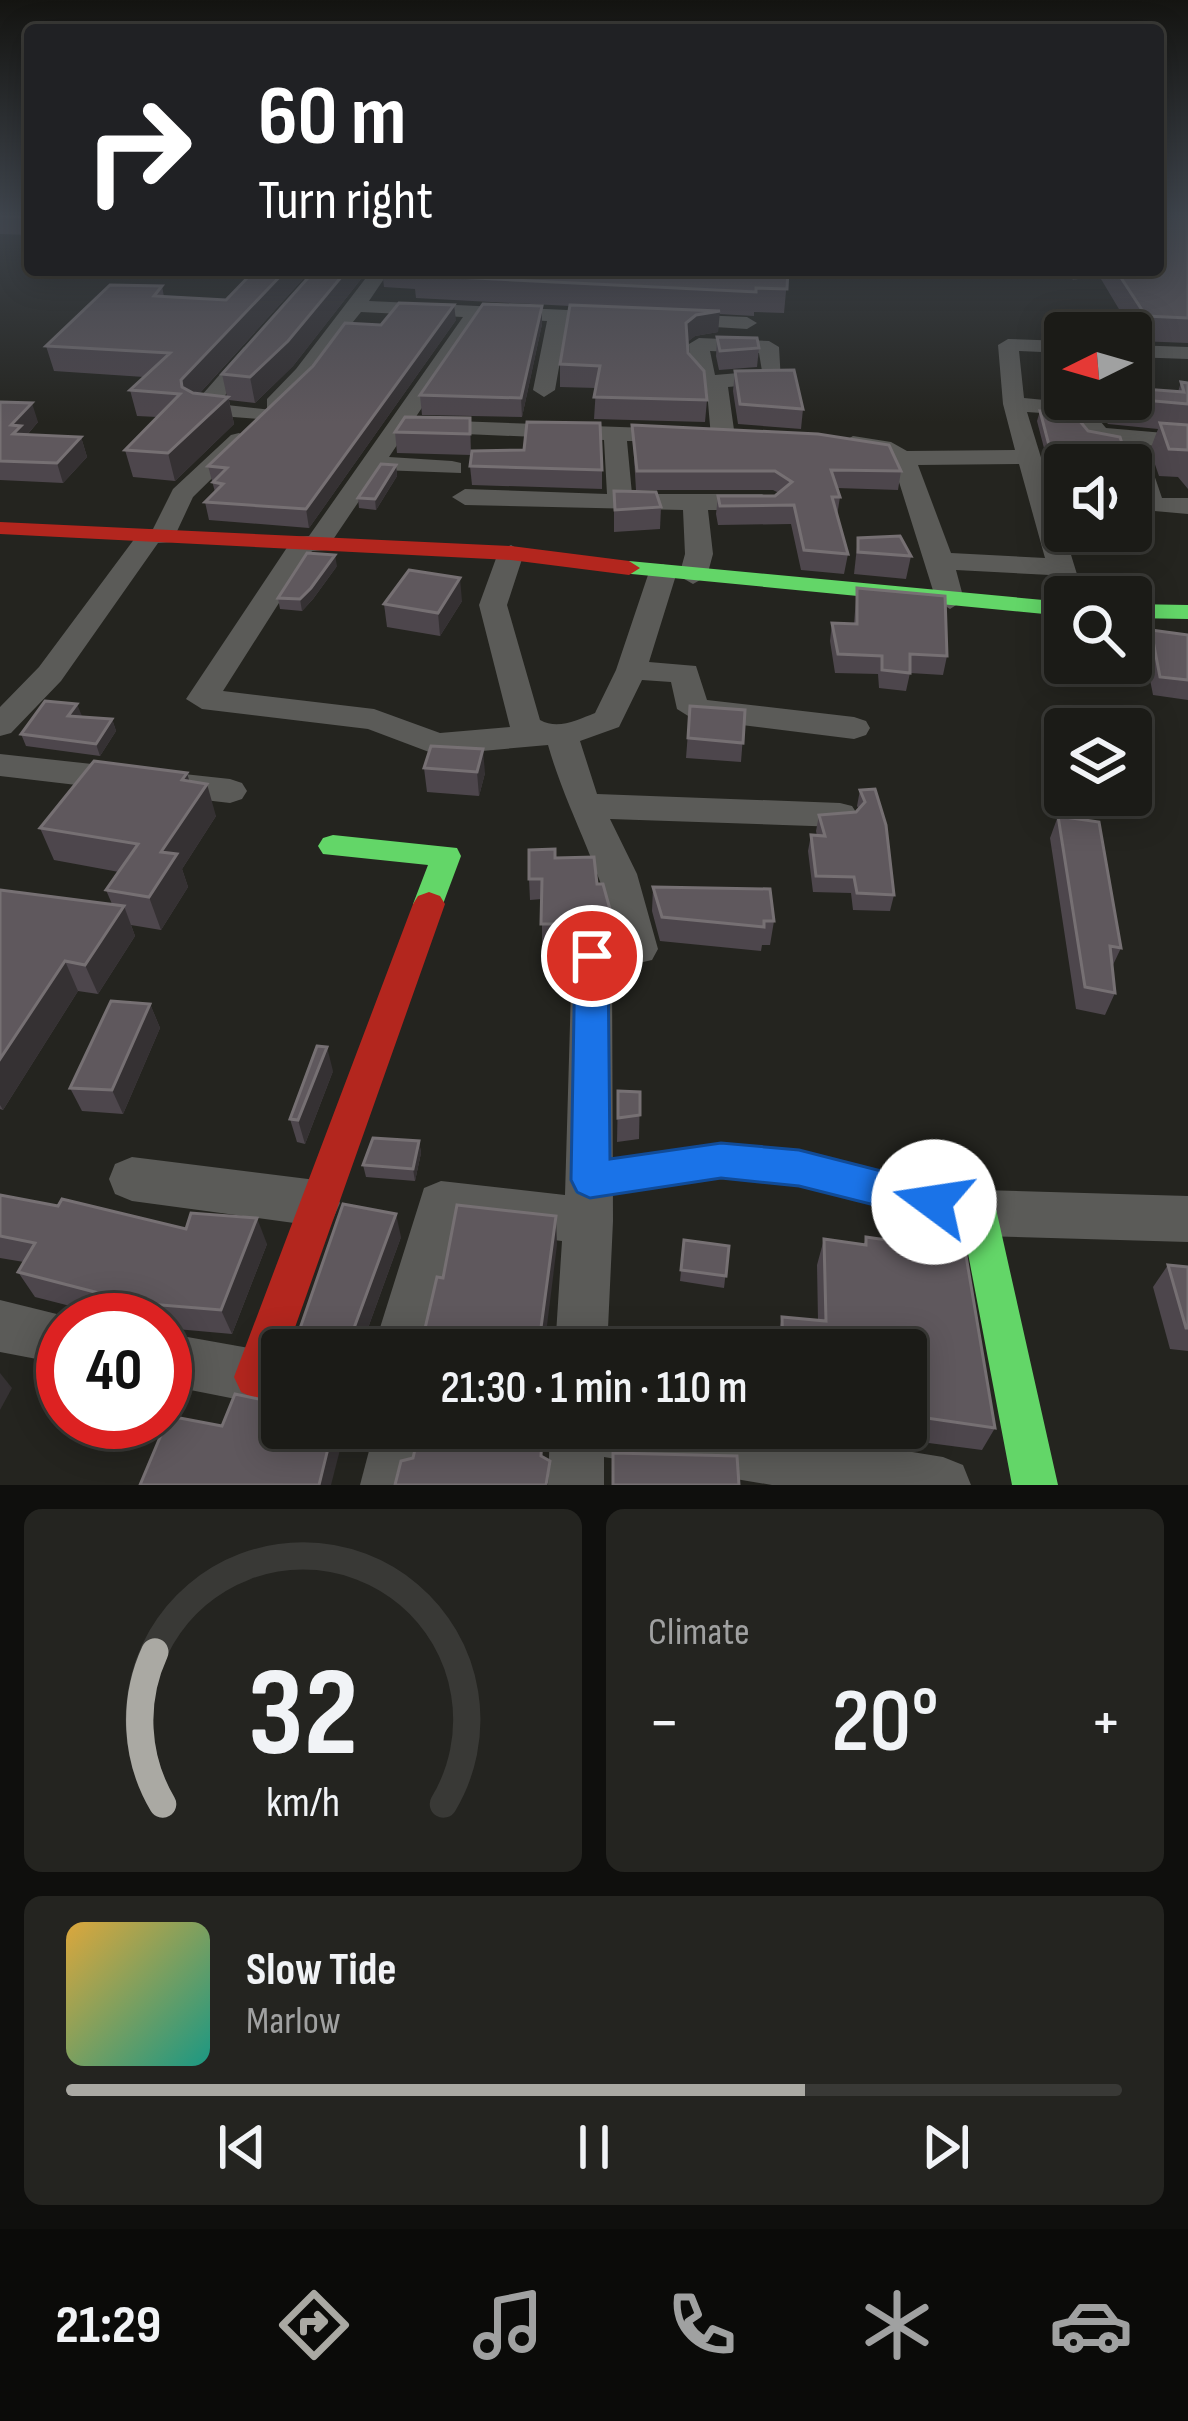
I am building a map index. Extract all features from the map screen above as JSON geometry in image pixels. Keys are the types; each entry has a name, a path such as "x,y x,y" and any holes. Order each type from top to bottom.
{"street":[{"path":"0,726 50,674 156,536 182,494 304,374 372,283"},
{"path":"356,306 748,323"},
{"path":"475,314 376,463 310,544 202,699 374,719 437,744 549,735 608,720 678,574 699,554 694,502"},
{"path":"544,390 558,316"},
{"path":"264,415 202,410 265,337"},
{"path":"1044,346 1008,345 1014,404 1065,576"},
{"path":"1152,351 1188,353"},
{"path":"402,426 732,437 718,389 709,382"},
{"path":"1014,404 1044,404"},
{"path":"1087,420 1094,432 1188,442"},
{"path":"615,434 620,502"},
{"path":"1130,437 1131,444"},
{"path":"822,440 886,448 902,458 1031,457"},
{"path":"902,458 941,561 950,600"},
{"path":"376,463 452,468"},
{"path":"465,496 772,502"},
{"path":"1152,505 1188,506"},
{"path":"0,528 511,553 678,574 1044,607"},
{"path":"511,553 494,605 525,725 549,735 584,806 602,831 625,888 638,949 592,956 590,1200 582,1329"},
{"path":"941,561 1063,567"},
{"path":"1152,611 1188,612"},
{"path":"631,670 685,673 693,709 854,728"},
{"path":"0,765 230,791"},
{"path":"584,806 841,815"},
{"path":"282,1329 316,1203 446,856 333,846"},
{"path":"405,1329 440,1204 590,1200 721,1161 799,1168 980,1213 1188,1219"},
{"path":"132,1178 316,1203"},
{"path":"980,1213 1035,1485"},
{"path":"0,1326 36,1333"},
{"path":"192,1364 261,1377"},
{"path":"388,1485 397,1449"},
{"path":"576,1485 577,1449"},
{"path":"723,1449 943,1485"}],"building":[{"path":"242,283 273,283 181,380 182,387 193,393 228,397 168,453 125,450 180,394 130,390 170,353 46,346 110,285 162,286 154,296 226,300"},
{"path":"303,283 336,283 288,341 250,377 222,374"},
{"path":"581,283 787,283 787,289 756,288 756,292"},
{"path":"1125,283 1188,283 1188,318 1143,312"},
{"path":"399,303 454,305 306,509 205,502 223,484 213,482 227,468 208,466 313,366 345,323 381,325"},
{"path":"483,304 542,306 521,398 420,395"},
{"path":"570,305 720,311 696,315 686,323 688,353 704,371 707,400 594,397 600,366 560,364"},
{"path":"717,337 757,338 759,348 720,351"},
{"path":"794,370 803,409 740,404 735,371"},
{"path":"1181,382 1188,383 1188,404 1152,401 1152,390 1184,392"},
{"path":"0,402 32,403 11,425 21,426 13,434 81,437 57,463 0,461"},
{"path":"1040,411 1044,420 1079,420 1088,431 1120,437 1122,444 1049,444"},
{"path":"405,417 470,418 470,434 395,432"},
{"path":"527,422 600,423 602,470 470,466 472,451 524,450"},
{"path":"1160,423 1188,425 1188,450 1169,449"},
{"path":"632,425 818,434 889,445 901,471 831,470 840,497 832,497 848,554 804,550 794,505 720,506 718,496 775,496 792,482 775,471 637,471"},
{"path":"381,464 396,465 375,499 358,498"},
{"path":"614,491 656,492 661,507 615,510"},
{"path":"900,536 911,556 858,552 858,538"},
{"path":"307,553 335,555 300,599 278,598"},
{"path":"409,570 460,578 438,613 384,604"},
{"path":"857,588 945,596 947,656 910,654 910,673 882,670 882,656 838,654 832,623 857,624"},
{"path":"1152,630 1188,635 1188,680 1160,677"},
{"path":"45,701 77,704 68,716 112,719 96,744 21,734"},
{"path":"690,706 745,710 743,743 688,738"},
{"path":"431,746 483,749 477,772 424,768"},
{"path":"94,761 187,773 182,780 207,784 161,852 177,854 149,897 106,890 138,844 40,828"},
{"path":"875,789 886,825 894,895 857,893 854,877 816,876 811,835 825,836 819,815 856,812 865,802 860,790"},
{"path":"1058,816 1099,822 1121,948 1110,946 1115,993 1085,987"},
{"path":"555,849 555,858 594,857 597,884 603,884 611,913 573,924 541,924 542,879 529,879 529,850"},
{"path":"653,887 770,889 774,921 764,921 764,927 662,917"},
{"path":"0,890 124,906 85,965 65,961 0,1059"},
{"path":"111,1001 150,1004 112,1090 70,1088"},
{"path":"317,1046 327,1047 298,1120 290,1119"},
{"path":"618,1091 640,1092 640,1115 618,1118"},
{"path":"373,1138 419,1141 413,1169 363,1165"},
{"path":"0,1195 58,1206 62,1199 186,1229 191,1213 257,1218 221,1310 192,1308 192,1293 99,1293 18,1272 35,1243 0,1236"},
{"path":"343,1204 396,1214 354,1329 300,1329"},
{"path":"457,1205 556,1216 541,1329 425,1329 437,1277 443,1278"},
{"path":"947,1211 959,1214 995,1428 927,1418 927,1329 782,1329 782,1317 826,1321 824,1239 866,1245 866,1237 949,1249"},
{"path":"684,1240 729,1246 726,1276 681,1270"},
{"path":"1168,1265 1188,1267 1188,1328 1186,1328"},
{"path":"235,1394 261,1400 261,1449 328,1449 319,1485 140,1485 155,1449 192,1449 192,1420 222,1426"},
{"path":"415,1449 541,1449 541,1456 550,1461 546,1485 395,1485 401,1461 413,1458"},
{"path":"613,1453 737,1456 739,1485 613,1485"}],"traffic: fast":[{"path":"629,568 1044,607"},
{"path":"1152,611 1188,612"},
{"path":"333,846 446,856 429,904"},
{"path":"590,1180 721,1161 799,1168 980,1213 1035,1485"}],"traffic: jam":[{"path":"0,528 511,553 629,568"},
{"path":"256,1377 429,904"}],"route":[{"path":"592,956 590,1180 721,1161 799,1168 934,1202"}]}
